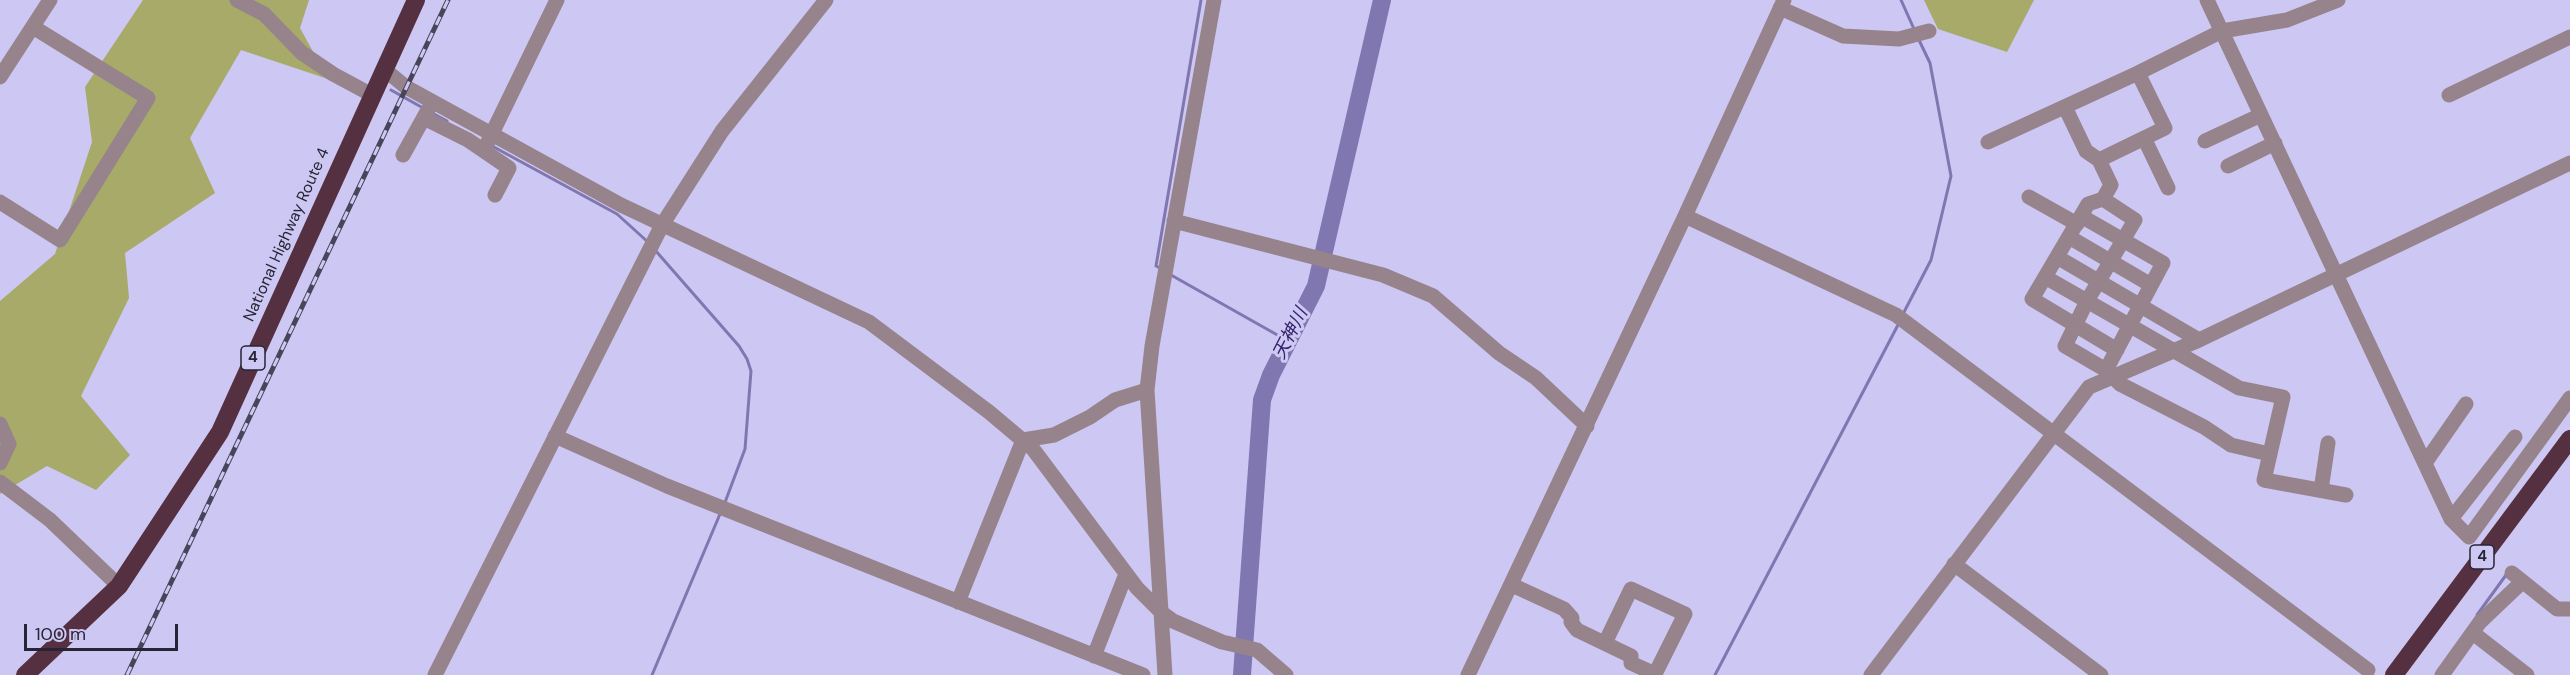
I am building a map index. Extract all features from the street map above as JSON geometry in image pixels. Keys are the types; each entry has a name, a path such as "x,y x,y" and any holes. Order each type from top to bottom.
{"highway":[{"name":"National Highway Route 4","path":"25,675 119,586 220,432 416,0"},
{"name":"4","path":"2394,675 2570,439"}],"street":[{"path":"0,77 50,0"},
{"path":"237,0 264,14 302,53 333,74 372,95"},
{"path":"489,141 557,0"},
{"path":"435,675 662,225 722,131 826,0"},
{"path":"1166,675 1147,390 1152,346 1214,0"},
{"path":"2207,0 2451,519 2469,537 2570,398"},
{"path":"1988,142 2222,32 2287,20 2338,0"},
{"path":"1468,675 1587,426 1782,4 1843,36 1899,39 1929,31"},
{"path":"0,202 60,240 148,98 33,27"},
{"path":"2449,95 2570,37"},
{"path":"384,69 406,87 428,110 662,225 869,322 1023,440 1062,485 1126,574 1161,612 1173,621 1222,642 1257,650 1286,675"},
{"path":"2099,160 2165,128 2138,73"},
{"path":"2065,107 2086,151 2099,160 2111,185 2103,199 2088,204 2032,299 2117,350"},
{"path":"403,155 428,110"},
{"path":"2205,141 2261,115"},
{"path":"2144,138 2168,188"},
{"path":"489,141 509,168 495,195"},
{"path":"2228,166 2275,143"},
{"path":"1871,675 2089,387 2109,373 2172,352 2199,340 2570,163"},
{"path":"2029,197 2076,225 2122,241 2163,263 2128,324 2109,373"},
{"path":"2103,199 2135,220 2087,301 2064,346 2109,373 2120,384 2204,427 2231,445 2269,454"},
{"path":"1685,216 1901,319 2368,670"},
{"path":"1174,221 1383,275 1433,296 1499,353 1536,378 1587,426"},
{"path":"2076,225 2110,261 2151,285"},
{"path":"2058,257 2199,340"},
{"path":"2045,277 2172,352 2239,388 2283,397 2264,480 2346,495"},
{"path":"1023,440 1054,435 1090,417 1115,400 1147,390"},
{"path":"2425,463 2466,404"},
{"path":"0,424 9,444 0,463"},
{"path":"555,436 645,477 1143,675"},
{"path":"2451,519 2515,437"},
{"path":"958,602 1023,440"},
{"path":"2321,490 2328,443"},
{"path":"0,482 50,520 119,586"},
{"path":"1954,564 2101,675"},
{"path":"1094,656 1126,574"},
{"path":"2442,675 2480,622 2517,577 2557,609 2570,609"},
{"path":"1512,585 1564,609 1572,618 1571,622 1576,630 1605,644 1631,656 1631,663 1644,673 1655,674 1685,614 1631,589 1605,644"},
{"path":"2473,633 2524,674"}],"green space":[{"path":"143,0 309,0 300,28 328,79 241,50 190,138 215,193 125,253 129,298 81,396 130,455 96,490 47,466 0,494 0,301 55,254 92,142 85,87"},
{"path":"1924,0 2034,0 2007,52 1938,29"}],"waterway":[{"path":"1160,268 1156,266 1201,0"},
{"name":"天神川","path":"1242,675 1262,400 1271,375 1316,286 1382,0"},
{"path":"1901,0 1914,29"},
{"path":"1903,314 1931,260 1951,176 1930,63 1918,38"},
{"path":"391,90 423,108"},
{"path":"432,113 447,121"},
{"path":"492,146 617,214 649,243"},
{"path":"655,250 739,346 751,371 745,449 724,505"},
{"path":"1171,275 1288,341"},
{"path":"1715,675 1899,323"},
{"path":"652,675 720,514"},
{"path":"2477,615 2506,575"}],"railway":[{"path":"127,675 448,0"}]}
